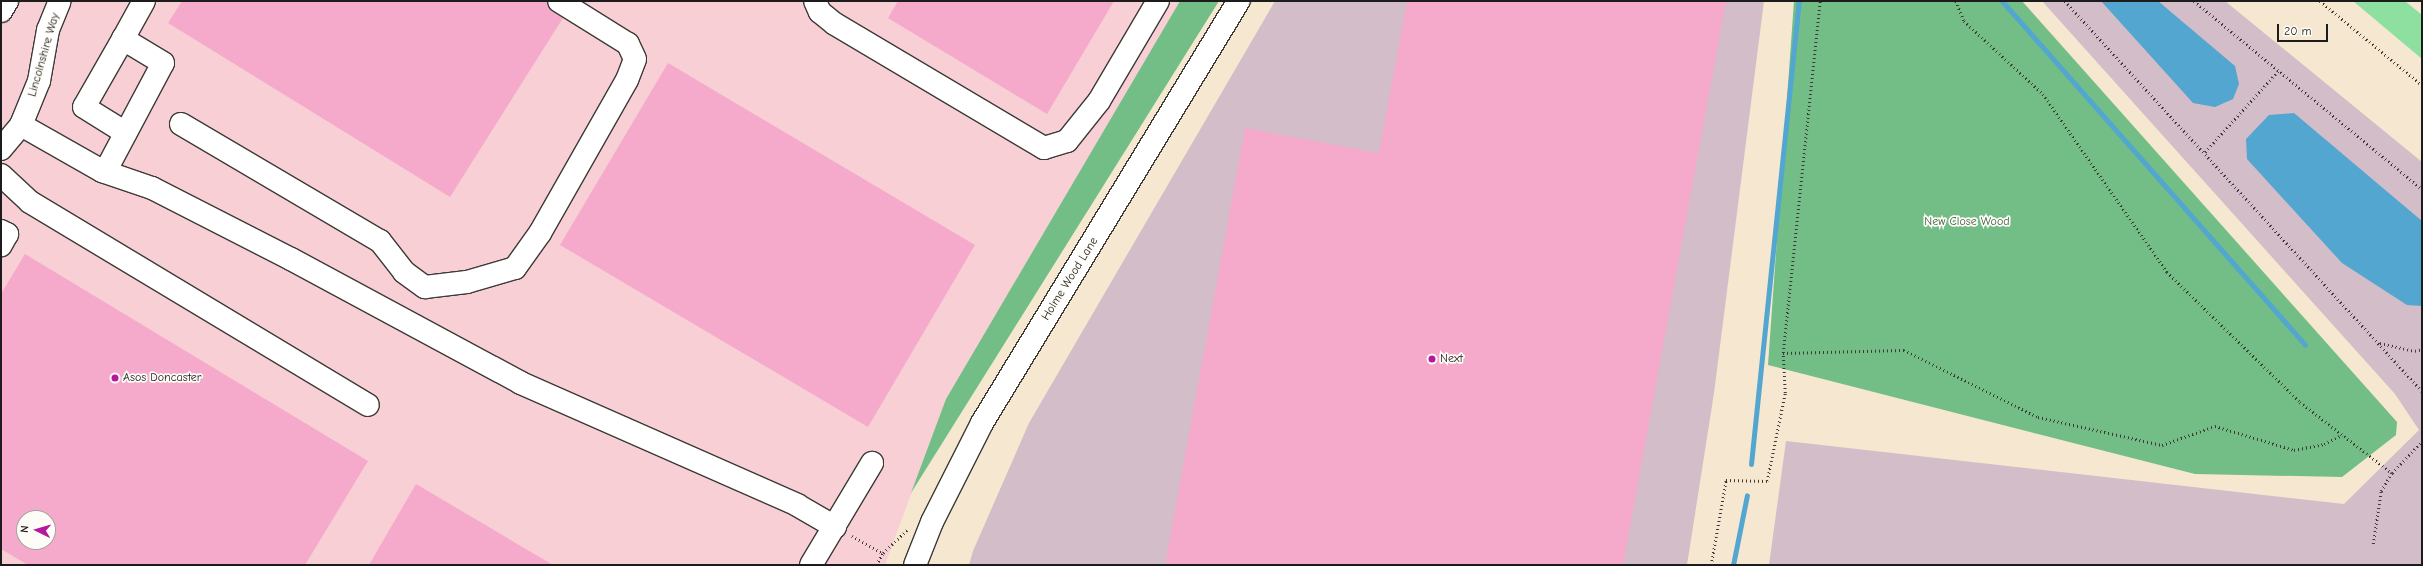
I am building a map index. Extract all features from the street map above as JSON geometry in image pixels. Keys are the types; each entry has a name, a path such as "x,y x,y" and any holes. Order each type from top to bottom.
{"street":[{"path":"1,11 7,1"},
{"name":"Lincolnshire Way","path":"1,149 21,125 38,81 48,30 60,1"},
{"path":"126,133 84,107 144,1"},
{"path":"181,124 380,242 404,272 425,288 467,282 515,268 540,233 627,80 635,59 628,44 559,1"},
{"path":"815,1 820,12 835,24 1044,148 1068,141 1098,101 1158,1"},
{"name":"Holme Wood Lane","path":"915,565 932,522 982,423 1238,1"},
{"path":"105,172 163,63 123,39"},
{"path":"21,125 105,172 152,188 291,259 521,382 797,504 835,527"},
{"path":"1,175 30,202 368,405"},
{"path":"1,231 7,234 1,245"},
{"path":"811,565 872,463"}],"path":[{"path":"1711,565 1726,480 1767,481 1785,393 1783,353 1820,1"},
{"path":"1956,1 1964,21 2043,94 2167,272 2300,402 2392,473"},
{"path":"2064,1 2205,152 2422,391"},
{"path":"2194,1 2422,189"},
{"path":"2320,1 2422,85"},
{"path":"2205,152 2278,70"},
{"path":"2378,343 2415,351 2422,349"},
{"path":"1783,353 1904,350 2038,416 2162,446 2215,426 2294,450 2324,444 2342,435"},
{"path":"2373,544 2381,491 2392,473 2422,441"},
{"path":"876,565 883,553 918,521 932,522"},
{"path":"835,527 883,553"}],"shaded area":[{"path":"1,1 1180,1 946,399 885,565 1,565"},
{"name":"Next","path":"1275,1 1764,1 1714,393 1687,565 969,565 973,551 1029,423"},
{"path":"2042,1 2225,1 2422,162 2422,565 1769,565 1786,441 2344,504 2419,430 2395,394"}],"green space":[{"path":"1180,1 1219,1 911,493 946,399"},
{"name":"New Close Wood","path":"1794,1 2022,1 2397,422 2396,435 2342,477 2195,474 1768,365"},
{"path":"2353,1 2405,1 2422,15 2422,59"}],"water":[{"path":"2101,1 2158,1 2235,66 2239,84 2233,99 2215,107 2193,103"},
{"path":"2294,113 2422,221 2422,306 2407,305 2342,263 2247,159 2246,139 2269,115"}],"building":[{"path":"182,1 547,1 552,11 563,18 450,197 168,23"},
{"path":"898,1 1114,1 1047,114 888,18"},
{"name":"Next","path":"1407,1 1726,1 1623,565 1165,565 1245,128 1379,153"},
{"path":"668,63 975,245 868,427 560,245"},
{"name":"Asos Doncaster","path":"25,254 368,461 305,565 28,565 1,549 1,294"},
{"path":"416,484 553,565 369,565"}],"waterway":[{"path":"1751,464 1799,1"},
{"path":"2002,1 2305,345"},
{"path":"1733,565 1747,495"}],"place":[{"name":"Next","path":"1432,359"},
{"name":"Asos Doncaster","path":"115,378"}]}
